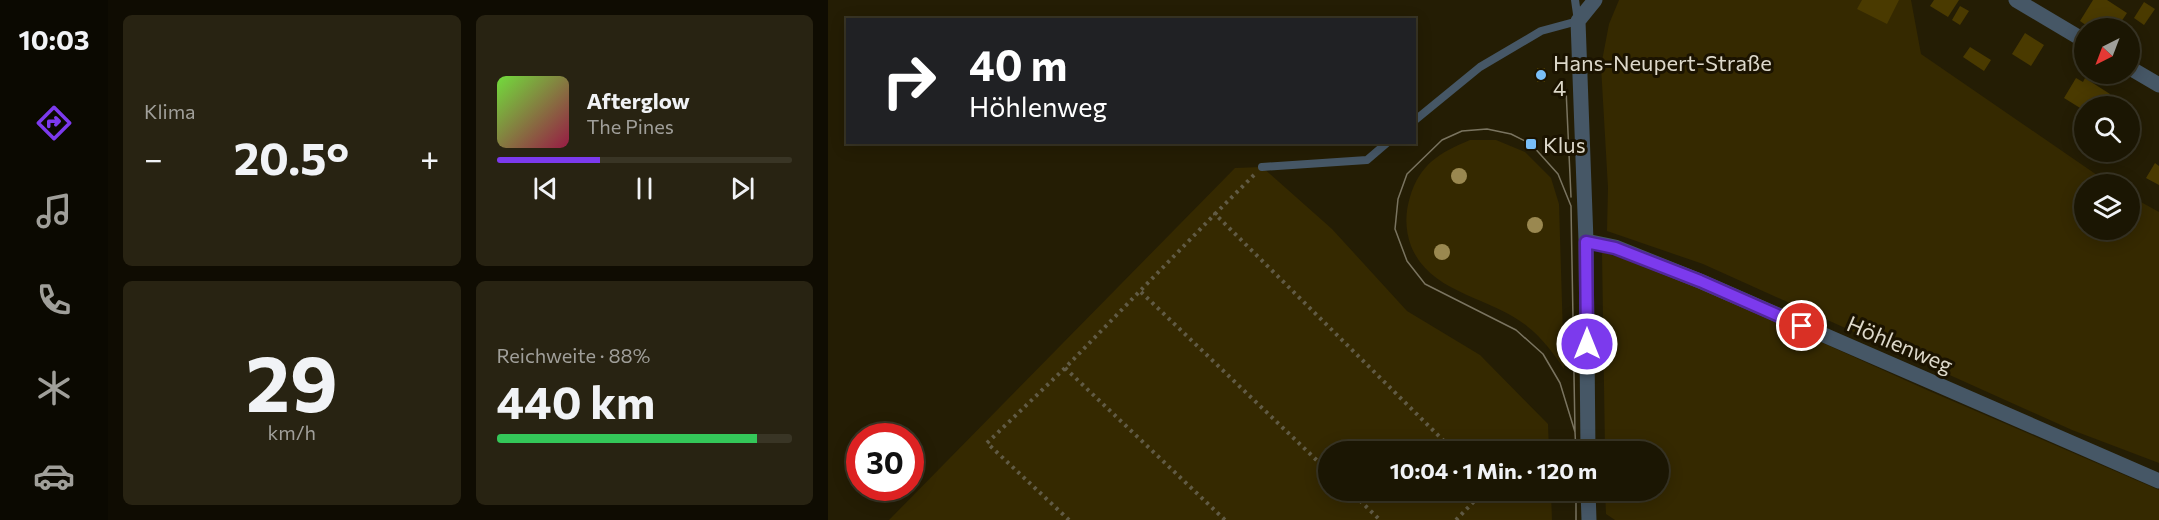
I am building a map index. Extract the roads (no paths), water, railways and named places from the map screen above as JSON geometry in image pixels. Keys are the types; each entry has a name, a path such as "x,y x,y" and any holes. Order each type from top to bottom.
{"street":[{"path":"1588,441 1586,242 1578,21 1595,0"},
{"path":"2016,0 2074,34"},
{"path":"2140,74 2159,85"},
{"name":"Höhlenweg","path":"1586,242 1615,248 1700,281 2159,481"},
{"path":"1588,501 1589,520"}],"lane":[{"path":"1416,119 1480,67 1541,31 1578,21 1575,0"},
{"path":"1262,167 1367,160 1386,144"}],"tram line":[{"path":"1566,89 1571,197"},
{"path":"1487,129 1511,134 1531,144 1558,174 1571,206 1575,432 1560,383 1543,354 1516,330 1425,284 1407,261 1395,229 1398,199 1407,174 1442,140 1462,131 1487,129"},
{"path":"1575,432 1575,441"},
{"path":"1576,501 1576,520"}],"place":[{"name":"Hans-Neupert-Straße 4","path":"1541,75"},
{"name":"Klus","path":"1531,144"}]}
